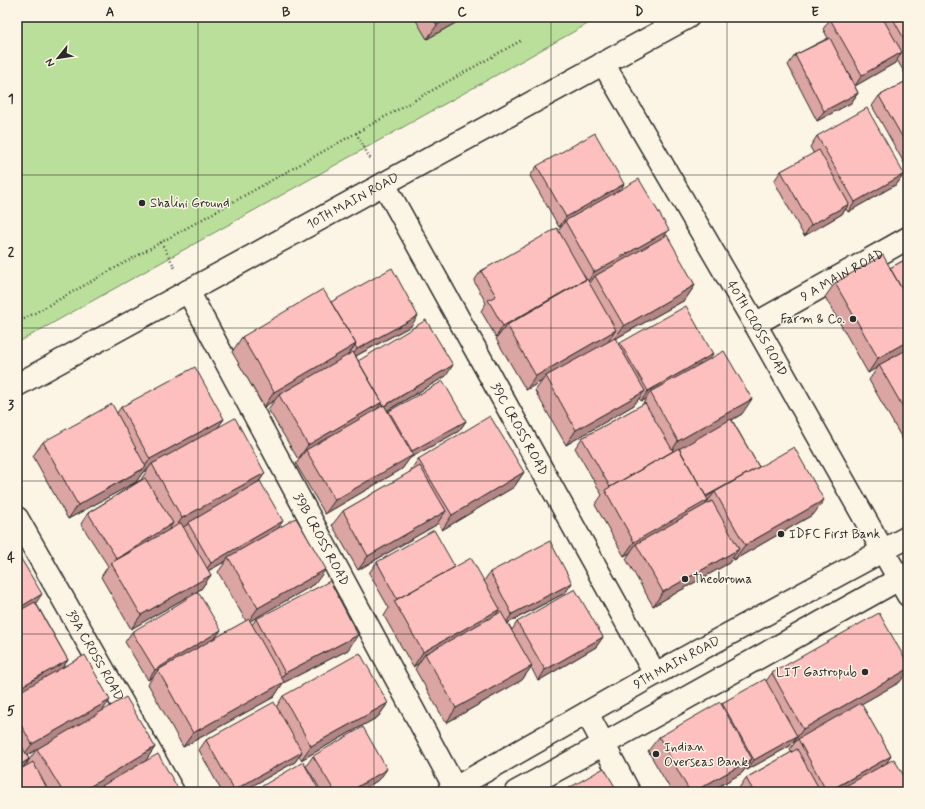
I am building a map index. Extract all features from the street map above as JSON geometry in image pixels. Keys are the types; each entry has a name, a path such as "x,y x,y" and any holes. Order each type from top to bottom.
{"street":[{"name":"10TH MAIN ROAD","path":"17,385 688,17"},
{"name":"40TH CROSS ROAD","path":"603,63 755,324 884,551 905,583"},
{"name":"39C CROSS ROAD","path":"384,184 655,674"},
{"name":"9 A MAIN ROAD","path":"755,324 908,238"},
{"name":"39B CROSS ROAD","path":"188,291 452,790"},
{"name":"39A CROSS ROAD","path":"17,518 173,792"},
{"name":"9TH MAIN ROAD","path":"452,790 655,674 908,537"},
{"path":"516,792 905,583"},
{"path":"587,713 629,792"}],"path":[{"path":"17,323 522,40"}],"green space":[{"name":"Shalini Ground","path":"17,17 600,17 17,343"}],"building":[{"path":"432,17 450,17 437,25"},
{"path":"833,17 882,17 902,52 862,75 830,19"},
{"path":"892,17 908,17 908,46"},
{"path":"830,38 858,93 824,111 795,55"},
{"path":"908,80 908,147 879,96"},
{"path":"867,108 904,174 855,202 817,136"},
{"path":"595,133 624,184 566,217 537,166"},
{"path":"819,150 849,204 811,225 781,171"},
{"path":"639,179 669,230 594,272 565,221"},
{"path":"557,228 586,279 503,326 488,300 496,296 481,271"},
{"path":"667,235 695,285 624,326 595,276"},
{"path":"883,255 908,300 908,341 878,358 835,283"},
{"path":"908,258 908,300 890,268"},
{"path":"392,268 418,316 357,349 356,344 331,302"},
{"path":"587,279 616,330 536,376 507,325"},
{"path":"323,289 356,344 274,392 242,337"},
{"path":"686,306 713,354 648,391 620,343"},
{"path":"426,320 453,365 382,406 382,402 358,361"},
{"path":"615,338 645,391 576,430 546,376"},
{"path":"908,349 908,416 879,365"},
{"path":"724,351 752,399 678,441 650,392"},
{"path":"353,352 382,402 308,445 279,395"},
{"path":"195,367 224,419 150,459 121,407"},
{"path":"443,381 466,421 412,451 389,411"},
{"path":"645,403 673,451 610,487 582,438"},
{"path":"112,404 146,467 78,505 43,442"},
{"path":"384,405 413,455 335,500 306,450"},
{"path":"490,416 524,472 452,515 418,459"},
{"path":"235,418 265,473 182,518 152,464"},
{"path":"731,419 759,467 706,496 679,449"},
{"path":"794,447 824,500 745,545 715,492"},
{"path":"679,448 708,500 634,542 605,490"},
{"path":"420,466 446,511 368,556 343,511"},
{"path":"145,478 173,523 117,559 88,513"},
{"path":"260,481 283,521 211,563 188,523"},
{"path":"712,501 739,549 663,592 636,544"},
{"path":"296,518 326,569 258,608 228,557"},
{"path":"181,523 211,575 141,615 111,563"},
{"path":"434,530 455,567 397,599 377,562"},
{"path":"550,541 572,583 512,614 490,572"},
{"path":"17,552 42,594 17,609"},
{"path":"471,558 500,609 423,652 394,601"},
{"path":"330,581 358,635 285,673 256,619"},
{"path":"575,589 603,637 545,670 517,622"},
{"path":"198,592 221,630 155,670 132,632"},
{"path":"35,602 68,660 17,689 17,612"},
{"path":"501,612 532,666 456,708 425,654"},
{"path":"879,613 908,664 908,669 803,729 772,673"},
{"path":"249,619 284,682 193,733 158,670"},
{"path":"360,653 388,703 311,746 283,696"},
{"path":"85,655 110,700 32,744 17,718 17,693"},
{"path":"765,679 797,736 754,760 722,703"},
{"path":"126,697 155,747 81,792 63,792 37,749"},
{"path":"274,702 302,752 234,790 206,740"},
{"path":"720,702 752,759 693,792 690,792 659,737"},
{"path":"861,703 891,756 827,792 798,739"},
{"path":"363,727 387,769 349,792 335,792 313,756"},
{"path":"17,738 29,759 17,767"},
{"path":"797,749 821,792 754,792 746,778"},
{"path":"158,754 180,792 91,792"},
{"path":"894,759 908,783 908,792 835,792"},
{"path":"33,762 49,792 17,792 17,771"},
{"path":"303,762 320,792 252,792"},
{"path":"604,768 618,792 562,792"}],"place":[{"name":"Shalini Ground","path":"142,203"},
{"name":"Farm & Co.","path":"853,319"},
{"name":"IDFC First Bank","path":"781,534"},
{"name":"Theobroma","path":"685,579"},
{"name":"LIT Gastropub","path":"865,672"},
{"name":"Indian Overseas Bank","path":"656,754"}]}
